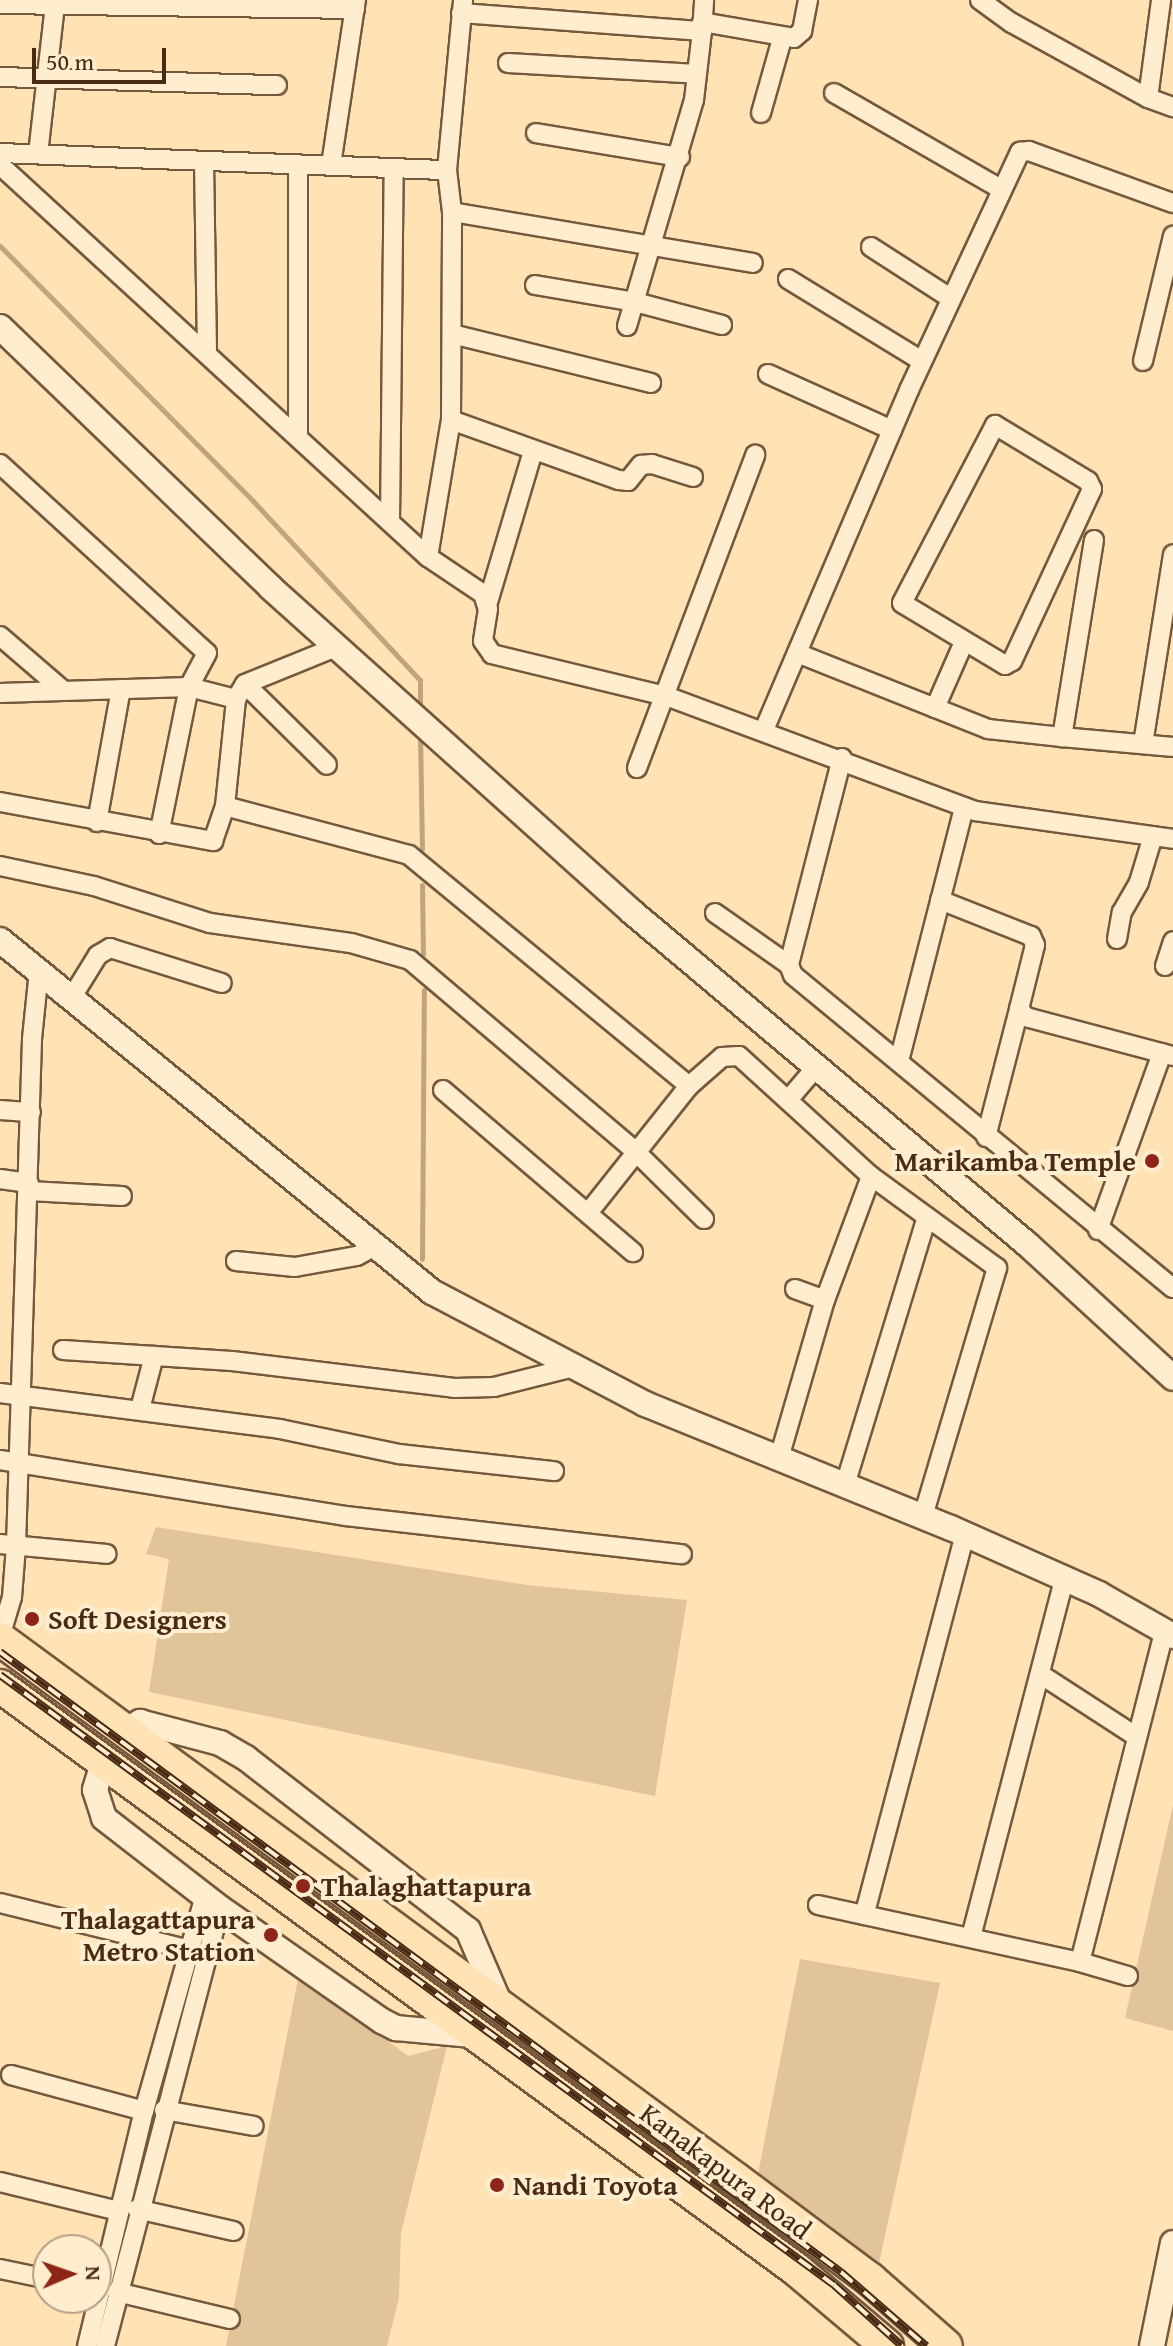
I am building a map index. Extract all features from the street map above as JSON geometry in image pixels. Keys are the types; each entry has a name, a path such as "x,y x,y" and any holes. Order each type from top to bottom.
{"highway":[{"name":"Kanakapura Road","path":"0,1638 870,2279 946,2346"},
{"name":"Kanakapura Road","path":"0,1686 797,2270 887,2346"},
{"path":"507,2058 532,2028"}],"street":[{"path":"627,326 680,157 697,74 704,0"},
{"path":"428,557 451,420 452,212 447,170 462,6 702,26 782,39 802,31 808,0"},
{"path":"980,0 1012,23 1148,98 1173,107"},
{"path":"1148,98 1161,0"},
{"path":"0,4 356,5 331,165"},
{"path":"38,154 55,4"},
{"path":"761,113 782,39"},
{"path":"508,63 697,74"},
{"path":"0,77 277,85"},
{"path":"834,93 1001,189"},
{"path":"536,133 680,157"},
{"path":"764,730 922,361 1020,152 1029,151 1173,203"},
{"path":"0,153 447,170"},
{"path":"204,161 207,354"},
{"path":"298,164 298,437"},
{"path":"0,165 428,557 488,602"},
{"path":"390,522 394,168"},
{"path":"452,212 753,263"},
{"path":"1143,361 1173,236"},
{"path":"871,247 950,298"},
{"path":"788,279 922,361"},
{"path":"535,285 635,302 722,325"},
{"path":"0,327 336,647 632,912 1027,1244 1173,1378"},
{"path":"452,334 651,383"},
{"path":"768,374 892,430"},
{"path":"451,420 619,480 628,481 641,465 652,464 693,477"},
{"path":"995,425 1088,481 1092,489 1012,661 1005,665 964,642 903,606 901,598 995,425"},
{"path":"533,451 488,602 483,641 492,654 666,696 842,758 964,807 1173,839"},
{"path":"637,768 755,455"},
{"path":"0,464 201,642 207,653 189,687 159,834"},
{"path":"1062,737 1094,540"},
{"path":"1143,744 1173,554"},
{"path":"0,636 64,691"},
{"path":"935,708 964,642"},
{"path":"0,693 189,687 240,692 336,647"},
{"path":"797,653 988,729 1173,747"},
{"path":"97,822 121,689"},
{"path":"240,692 327,765"},
{"path":"0,802 159,834 213,841 225,806 240,692"},
{"path":"789,965 842,758"},
{"path":"225,806 409,855 689,1086"},
{"path":"899,1061 964,807"},
{"path":"1117,939 1122,912 1139,882 1153,836"},
{"path":"0,866 94,886 210,923 351,943 410,960 635,1151 704,1219"},
{"path":"940,900 1031,936 1035,945 986,1137"},
{"path":"715,913 789,965 793,975 1098,1230 1173,1288"},
{"path":"0,940 432,1292 645,1404 965,1534 1064,1579 1169,1634 1134,1735 1080,1962"},
{"path":"1165,966 1173,941"},
{"path":"72,997 98,955 110,948 222,983"},
{"path":"0,1638 12,1597 8,1545 21,1461 25,1394 31,1112 39,970"},
{"path":"1019,1009 1026,1017 1168,1055 1098,1230"},
{"path":"588,1213 689,1086 732,1054 871,1176 997,1268 923,1517"},
{"path":"788,1100 817,1066"},
{"path":"443,1090 633,1252"},
{"path":"0,1110 31,1112"},
{"path":"779,1458 825,1300 871,1176"},
{"path":"0,1179 29,1187 122,1196"},
{"path":"845,1485 927,1217"},
{"path":"236,1261 295,1267 357,1256 375,1246"},
{"path":"795,1289 825,1300"},
{"path":"63,1350 154,1356 454,1388 494,1387 574,1367"},
{"path":"140,1409 154,1356"},
{"path":"0,1393 280,1429 399,1454 554,1471"},
{"path":"0,1460 346,1516 682,1554"},
{"path":"864,1915 965,1534"},
{"path":"8,1545 107,1554"},
{"path":"971,1937 1064,1579"},
{"path":"1040,1674 1134,1735"},
{"name":"Kanakapura Road","path":"126,1731 140,1722 220,1743 246,1758 468,1930 500,2004"},
{"name":"Kanakapura Road","path":"104,1760 95,1790 104,1818 213,1902 382,2021 474,2036"},
{"path":"128,2210 144,2111 190,1950 213,1902"},
{"path":"112,2264 164,2110 213,1902"},
{"path":"0,1903 190,1950"},
{"path":"818,1905 971,1937 1128,1976"},
{"path":"11,2075 144,2111"},
{"path":"164,2110 254,2126"},
{"path":"0,2182 234,2231"},
{"path":"1152,2346 1173,2243"},
{"path":"0,2269 32,2276"},
{"path":"112,2293 230,2319"},
{"path":"87,2346 97,2314"},
{"path":"104,2314 105,2346"}],"shaded area":[{"path":"156,1527 527,1585 687,1600 655,1796 149,1692 169,1559 146,1554"},
{"path":"1173,1805 1173,2031 1125,2018"},
{"path":"800,1959 940,1983 879,2263 758,2174"},
{"path":"299,1974 408,2056 447,2046 401,2233 399,2298 387,2346 226,2346"}],"waterway":[{"path":"0,246 253,501 420,680 420,712"},
{"path":"420,734 422,849"},
{"path":"422,885 423,954"},
{"path":"422,1259 424,990"}],"railway":[{"path":"0,1652 841,2272 926,2346"},
{"path":"0,1675 834,2285 902,2346"}],"place":[{"name":"Marikamba Temple","path":"1152,1161"},
{"name":"Soft Designers","path":"32,1619"},
{"name":"Thalaghattapura","path":"303,1886"},
{"name":"Thalagattapura Metro Station","path":"271,1935"},
{"name":"Nandi Toyota","path":"497,2185"}]}
